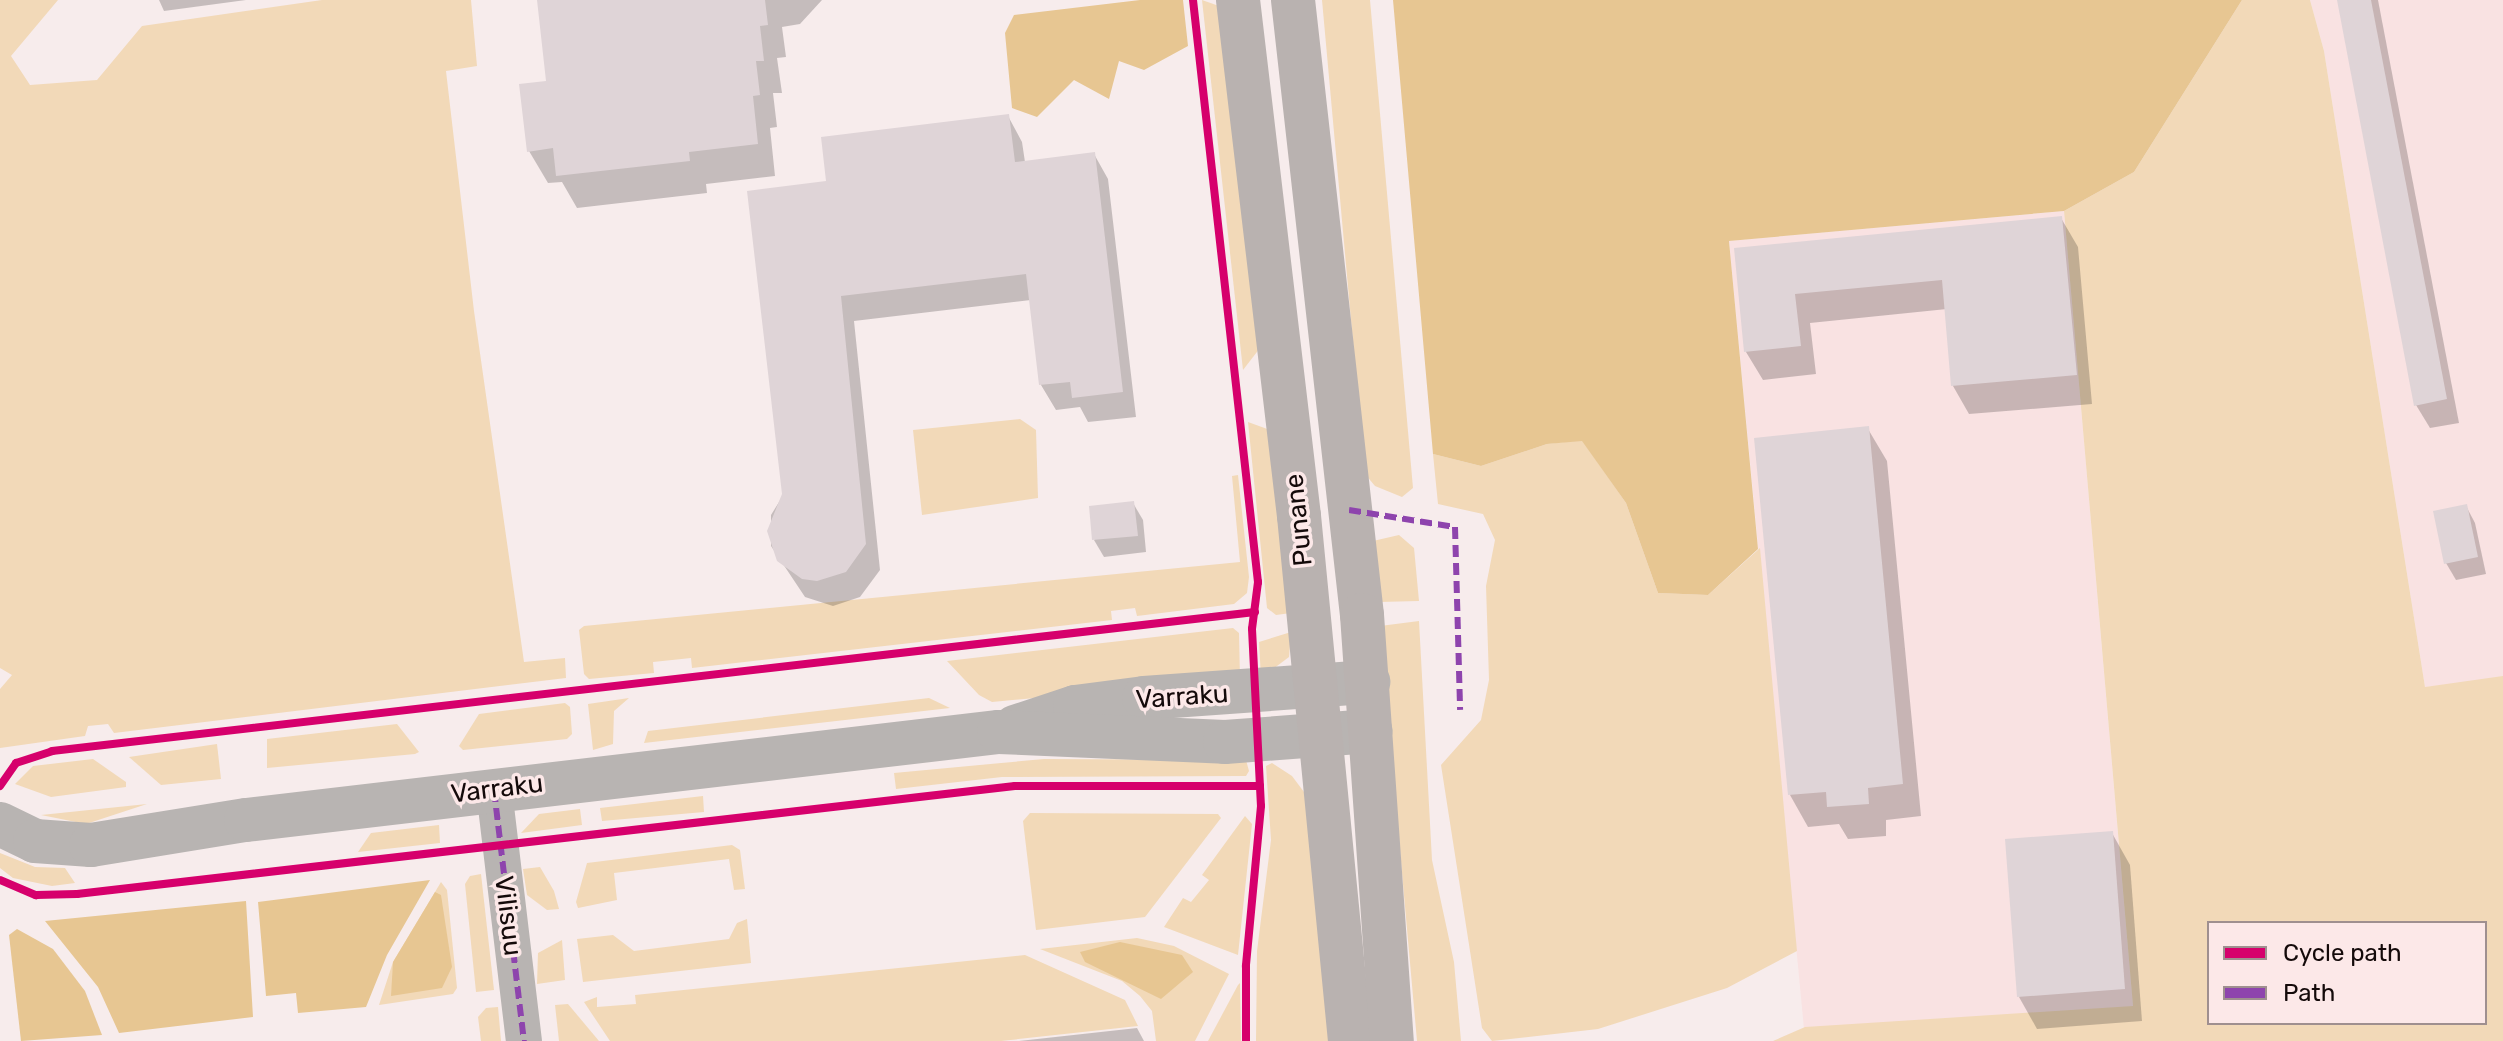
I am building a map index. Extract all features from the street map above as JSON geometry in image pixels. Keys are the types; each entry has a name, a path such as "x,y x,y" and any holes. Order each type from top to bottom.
{"main road":[{"name":"Punane","path":"1238,0 1323,736 1350,1041"},
{"name":"Punane","path":"1293,0 1368,682 1392,1041"}],"street":[{"name":"Varraku","path":"999,732 1075,707 1368,682"},
{"name":"Varraku","path":"0,824 35,841 91,845 246,820 999,732 1225,742 1371,731"},
{"name":"Vilisuu","path":"494,790 524,1041"}],"shaded area":[{"path":"0,0 58,0 11,56 30,85 97,80 142,26 322,0 471,0 477,66 446,71 474,311 524,662 565,658 566,678 114,733 108,724 88,726 85,736 0,748 0,689 12,675 0,668"},
{"path":"1140,0 1183,0 1188,46 1144,70 1119,61 1109,99 1074,80 1037,117 1012,108 1005,33 1014,15"},
{"path":"1202,0 1219,6 1260,348 1243,370"},
{"path":"1322,0 1370,0 1413,488 1402,497 1375,486 1365,474"},
{"path":"1393,0 2242,0 2134,172 2064,211 1729,241 1758,549 1708,595 1658,593 1626,503 1582,441 1547,444 1481,466 1433,454"},
{"path":"2242,0 2310,0 2324,51 2425,687 2503,676 2503,1041 1773,1041 1805,1027 2133,1006 2064,211 2134,172"},
{"path":"2310,0 2503,0 2503,680 2425,687 2324,51"},
{"path":"2064,211 2133,1007 1804,1029 1729,241"},
{"path":"1020,419 1036,430 1038,498 922,515 913,430"},
{"path":"1248,422 1270,430 1291,613 1276,615 1267,608"},
{"path":"1582,440 1626,503 1658,593 1708,595 1760,548 1797,951 1727,988 1598,1029 1492,1041 1482,1028 1441,765 1481,720 1489,680 1486,586 1495,540 1483,514 1438,504 1433,454 1481,466 1547,444"},
{"path":"1238,475 1249,577 1247,593 1234,604 1137,616 1135,608 1111,611 1112,620 692,668 691,658 653,662 654,673 589,679 584,674 579,630 584,626 1240,562 1232,476"},
{"path":"1399,535 1414,548 1419,601 1379,602 1373,541"},
{"path":"1419,621 1432,860 1454,962 1461,1041 1417,1041 1380,626"},
{"path":"1233,628 1239,633 1240,679 992,702 979,695 947,661"},
{"path":"1291,632 1289,657 1261,678 1259,642"},
{"path":"629,698 614,711 613,744 593,750 588,704"},
{"path":"929,698 950,708 644,743 648,731"},
{"path":"565,703 570,707 572,734 567,739 463,750 459,746 479,714"},
{"path":"397,724 419,752 267,768 267,739"},
{"path":"217,744 221,779 161,785 129,757"},
{"path":"93,759 126,782 126,787 51,797 15,784 33,766"},
{"path":"1044,759 1246,760 1249,771 1246,776 1002,777 896,789 894,773"},
{"path":"1272,763 1292,776 1310,800 1331,1041 1256,1041 1257,951 1271,840 1266,766"},
{"path":"703,796 704,812 602,821 600,808"},
{"path":"147,804 86,824 41,815"},
{"path":"580,809 582,825 521,833 539,814"},
{"path":"1030,813 1218,814 1221,818 1145,917 1036,930 1023,821"},
{"path":"1245,816 1252,824 1238,955 1164,927 1183,898 1191,902 1209,880 1202,875"},
{"path":"439,825 440,843 358,852 371,833"},
{"path":"732,845 740,850 745,889 734,890 729,859 614,873 617,900 578,908 576,902 587,863"},
{"path":"0,853 35,867 65,868 75,883 52,886 13,878 0,868"},
{"path":"540,867 554,891 559,909 547,910 527,895 523,869"},
{"path":"481,874 494,990 476,992 465,884 470,876"},
{"path":"430,880 387,955 366,1007 298,1013 296,993 266,996 258,902"},
{"path":"441,882 447,890 457,988 453,994 379,1005 393,962"},
{"path":"435,892 441,895 452,967 442,988 391,996 393,962"},
{"path":"246,901 253,1017 119,1033 98,987 45,921"},
{"path":"747,919 751,963 583,982 577,939 613,935 634,951 729,939 737,923"},
{"path":"17,929 53,949 85,991 102,1035 21,1041 9,935"},
{"path":"1137,938 1174,946 1229,974 1195,1041 1156,1041 1152,1011 1122,981 1040,949"},
{"path":"562,940 565,980 537,984 538,953"},
{"path":"1120,942 1182,955 1193,972 1161,999 1085,962 1080,952"},
{"path":"1025,955 1125,1000 1138,1026 1001,1041 610,1041 584,1002 597,997 597,1007 636,1004 635,995"},
{"path":"1240,983 1241,1041 1208,1041 1238,985"},
{"path":"568,1004 599,1041 559,1041 555,1005"},
{"path":"498,1007 501,1041 481,1041 478,1017 486,1008"}],"building":[{"path":"537,0 765,0 768,25 760,26 764,61 756,61 760,95 753,96 758,144 689,152 690,161 556,176 553,148 527,152 519,84 546,81"},
{"path":"2337,0 2371,0 2447,399 2414,406"},
{"path":"1009,114 1015,162 1095,152 1123,392 1072,398 1070,382 1039,385 1026,274 841,296 866,544 846,572 817,581 802,579 777,561 767,531 782,494 747,191 826,181 821,137"},
{"path":"2062,216 2077,375 1951,386 1942,280 1795,294 1801,346 1744,352 1734,248"},
{"path":"1869,426 1903,784 1868,788 1869,804 1827,807 1826,792 1788,795 1754,438"},
{"path":"1134,501 1138,536 1092,540 1089,506"},
{"path":"2467,504 2478,557 2444,564 2433,511"},
{"path":"2113,831 2125,989 2017,997 2005,839"}],"marked path":[{"path":"1349,510 1455,527 1460,710"},
{"path":"494,790 524,1041"}],"cycle path":[{"path":"1193,0 1258,582 1252,629 1261,806 1246,966 1246,1041"},
{"path":"0,786 16,763 52,751 1255,612"},
{"path":"0,880 36,895 77,894 1015,786 1260,786"}]}
